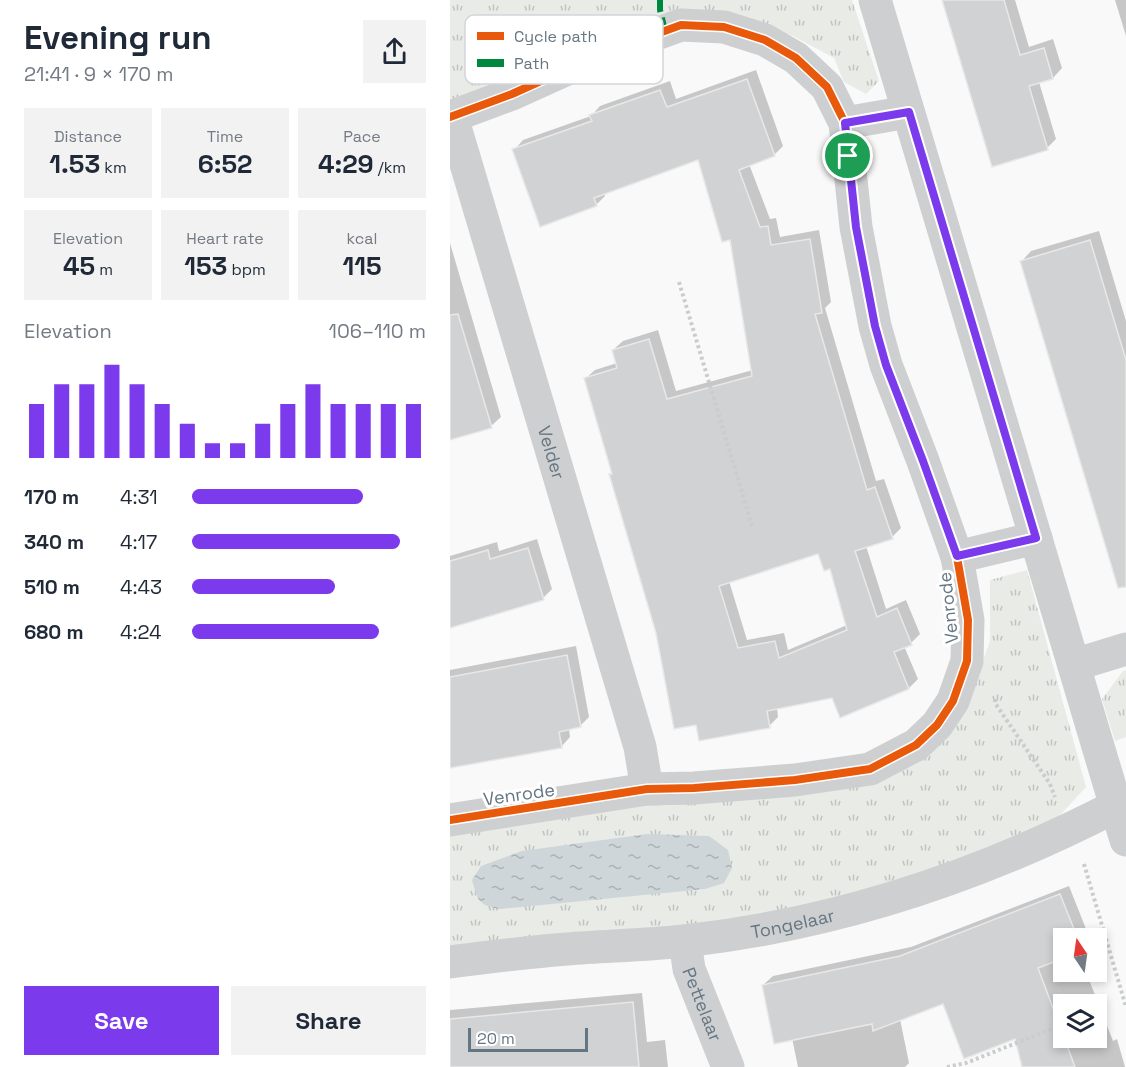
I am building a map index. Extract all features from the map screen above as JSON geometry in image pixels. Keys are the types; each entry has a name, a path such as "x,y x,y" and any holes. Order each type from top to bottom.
{"street":[{"path":"875,0 1126,840"},
{"name":"Venrode","path":"450,820 647,789 795,780 870,769 916,745 937,725 953,701 967,661 968,620 957,556 886,365 875,326 856,227 845,123 827,87 796,58 765,40 724,27 681,25 663,32"},
{"name":"Venrode","path":"451,117 534,84"},
{"path":"845,123 909,112"},
{"name":"Velder","path":"451,117 640,747 647,789"},
{"name":"Venrode","path":"957,556 1036,538"},
{"path":"1074,665 1126,649"},
{"name":"Tongelaar","path":"450,962 565,949 685,941 778,926 886,901 937,885 1016,853 1116,806"},
{"name":"Pettelaar","path":"685,941 689,969 728,1067"}],"path":[{"path":"679,282 753,529"},
{"path":"947,1067 966,1063 1053,1028"}],"green space":[{"path":"450,0 852,0 879,81 866,94 844,82 834,58 793,36 739,18 663,40 663,15 465,15 465,84 515,84 450,103"},
{"path":"1027,570 1086,787 1050,826 980,855 806,908 685,926 450,949 450,836 557,814 834,783 964,714 990,641 990,580"},
{"path":"1126,670 1126,737 1115,741 1102,699"}],"water":[{"path":"647,834 709,836 728,850 732,868 724,883 705,889 500,909 487,906 480,901 472,880 481,866 522,851"}],"building":[{"path":"942,0 1004,0 1020,55 1044,48 1053,79 1029,86 1048,150 992,167"},
{"path":"747,79 775,156 739,170 760,227 768,226 771,245 810,239 822,313 815,314 867,490 875,487 893,539 855,551 877,617 897,608 912,645 894,652 909,689 840,718 832,698 767,711 770,728 699,741 696,725 674,729 656,633 609,474 612,474 584,378 617,368 612,350 649,339 667,399 752,376 730,240 722,242 698,160 594,198 597,206 540,227 512,149 592,121 589,115 660,90 667,107","holes":["818,554 824,571 830,569 847,630 779,658 775,641 738,648 719,586"]},
{"path":"1090,240 1126,360 1126,587 1118,588 1020,261"},
{"path":"458,314 492,428 450,440 450,315"},
{"path":"528,548 544,600 450,628 450,561 488,550 490,559"},
{"path":"567,655 581,727 559,732 562,748 450,768 450,677"},
{"path":"1060,894 1074,928 1053,928 1053,962 1038,968 1053,1008 1053,1048 1068,1048 1075,1067 1022,1067 1015,1039 964,1059 943,1004 873,1031 872,1024 774,1044 762,985 900,956"},
{"path":"633,1002 639,1067 450,1067 450,1019"}],"marked path":[{"path":"660,0 661,15"},
{"path":"663,23 665,31"}],"cycle path":[{"path":"450,820 647,789 694,788 795,780 870,769 916,745 937,725 953,701 967,661 968,620 957,557 886,365 875,326 856,227 845,123 827,87 796,58 765,40 724,27 681,25 663,32"},
{"path":"450,117 534,84"}],"route":[{"path":"909,112 1036,538 957,556 886,365 875,326 856,227 848,156 845,123 909,112"}]}
